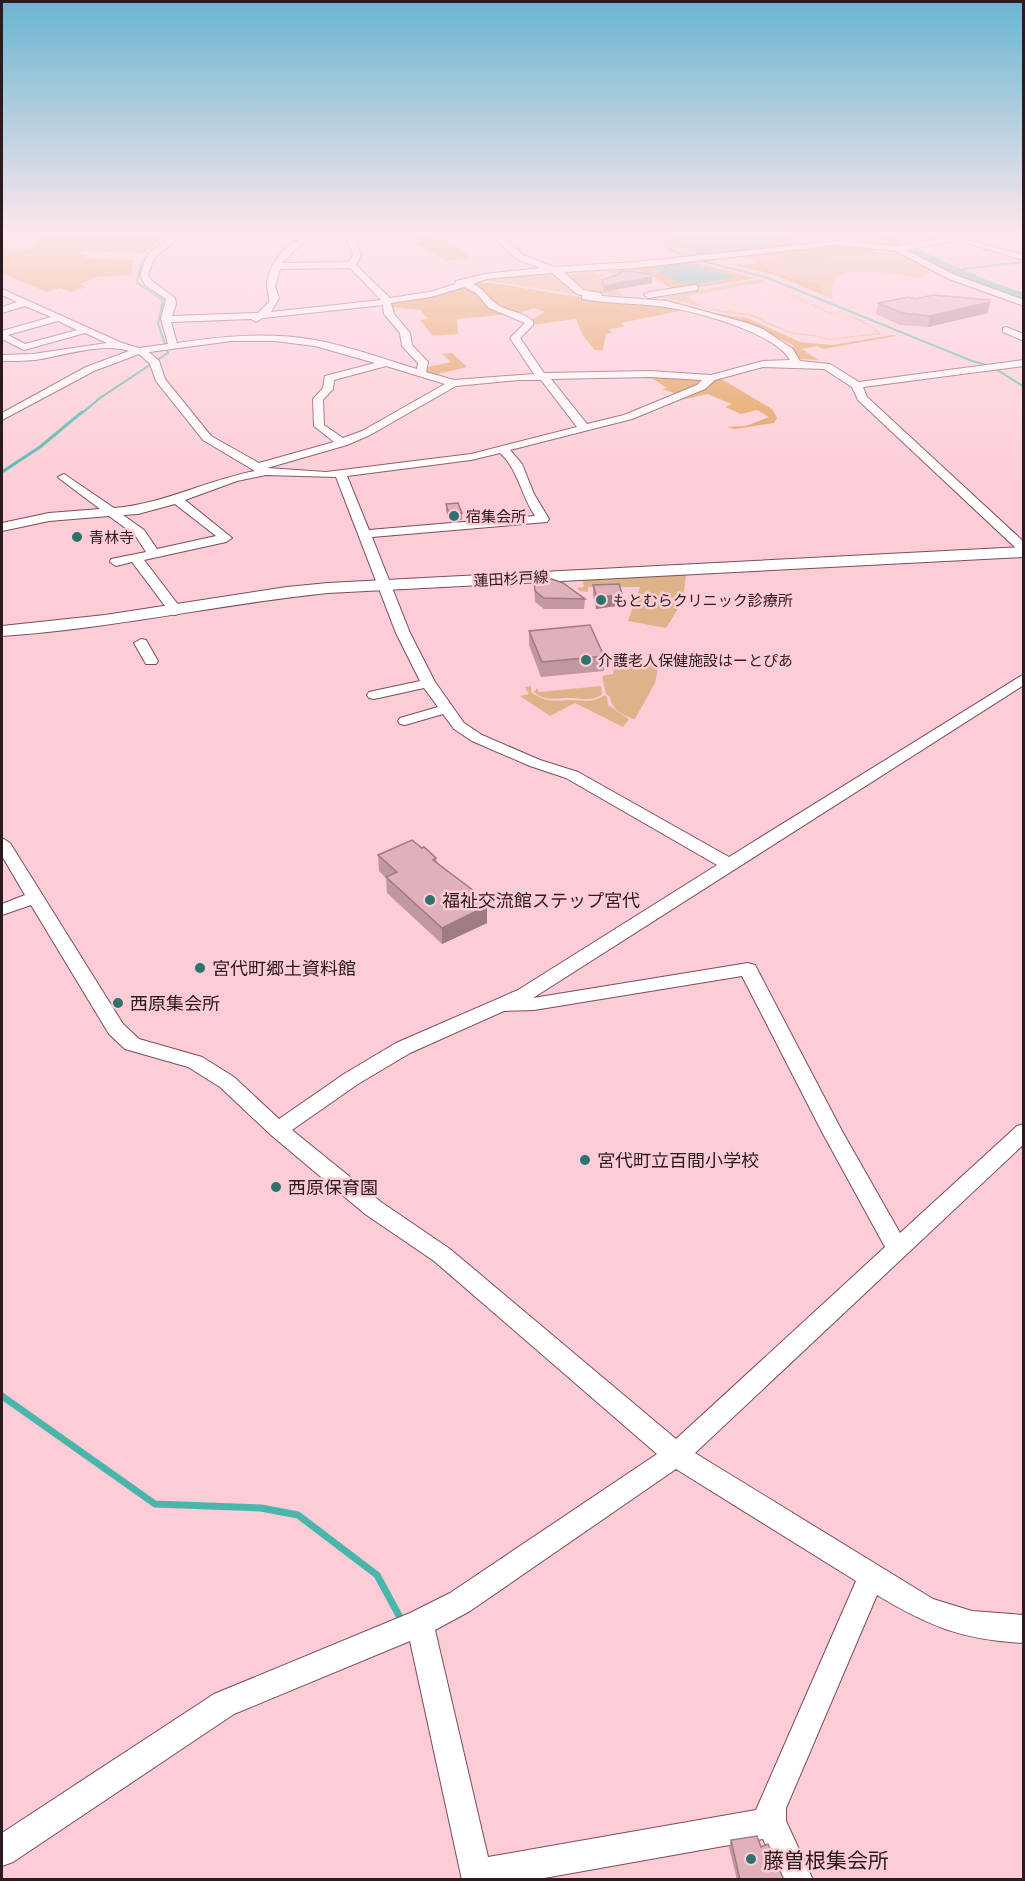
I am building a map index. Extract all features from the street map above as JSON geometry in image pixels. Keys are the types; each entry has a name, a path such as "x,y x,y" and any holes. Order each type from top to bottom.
{"main road":[{"name":"蓮田杉戸線","path":"2,631 176,610 287,592 384,583 815,564 1023,551"}],"street":[{"path":"2,335 49,321"},
{"path":"65,321 138,351 153,361 160,379 207,438 262,470 304,476 443,462 502,449 628,417 701,387 711,378"},
{"path":"166,321 173,346"},
{"path":"232,338 253,321"},
{"path":"395,321 405,333 407,346 423,362 421,373"},
{"path":"527,321 530,323 515,338 517,343 584,428"},
{"path":"728,321 751,327 790,351 796,363"},
{"path":"33,325 59,337"},
{"path":"1023,326 1006,330 1023,338"},
{"path":"2,335 24,347 86,330"},
{"path":"2,417 90,369 138,351 232,338 257,337 310,342 454,383 542,377 650,374 711,378 763,364 796,363 826,366 857,385 862,398 1023,551"},
{"path":"2,358 33,357 77,349 119,345"},
{"path":"857,385 1023,363"},
{"path":"360,472 319,426 318,399 328,389 329,378 384,364"},
{"path":"344,453 366,434 454,383"},
{"path":"2,527 49,517 138,510 177,500 234,478 328,448 344,453"},
{"path":"365,534 543,519 526,490 518,464 502,449"},
{"path":"341,474 403,633 428,683 459,726 477,738 535,763 572,775 728,864"},
{"path":"64,477 140,533 153,553"},
{"path":"116,562 226,538 177,500"},
{"path":"135,557 176,610"},
{"path":"141,643 151,661"},
{"path":"278,1130 351,1079 403,1048 525,994 1023,678"},
{"path":"374,695 428,683"},
{"path":"405,721 445,709"},
{"path":"2,843 116,1029 132,1044 195,1062 227,1082 278,1130 374,1208 442,1255 676,1455 923,1608 952,1621 987,1628 1023,1629"},
{"path":"2,910 36,898"},
{"path":"501,1006 534,1004 747,969 832,1132 898,1250"},
{"path":"2,1851 224,1704 420,1623 460,1602 676,1455 1023,1131"},
{"path":"798,1880 771,1822 771,1808 871,1577"},
{"path":"420,1623 478,1877 771,1822"}],"shaded area":[{"path":"421,321 457,321 458,334 433,336"},
{"path":"531,321 563,321 531,325"},
{"path":"577,321 632,321 621,323 625,327 609,329 612,333 606,334 603,350 595,350 583,336"},
{"path":"726,321 753,321 800,342 832,345 896,336 823,349 817,346 802,349 818,360 796,359 788,348 795,346 763,331"},
{"path":"761,321 790,332 829,339 878,333 859,321 862,321 882,334 828,340 789,333"},
{"path":"452,353 467,367 433,375 425,372 428,367 451,362 442,354"},
{"path":"651,375 713,380 718,377 772,409 777,418 774,423 735,429 727,427 746,426 769,417 757,410 741,414 725,407 732,404 707,394 677,399 682,396 662,389 667,388 650,377 591,379 590,376"},
{"path":"686,573 683,601 666,628 628,621 640,587 588,587 588,592 577,588 584,587 582,578"},
{"path":"614,660 659,664 655,683 635,719 619,711 606,694 602,676 613,674"},
{"path":"531,686 531,692 540,698 549,700 590,701 605,695 608,705 629,719 623,727 575,703 550,716 520,696 529,694 525,687"},
{"path":"601,686 602,695 589,699 546,698 534,692 537,688 539,692"}],"building":[{"path":"458,503 462,513 449,514 446,504"},
{"path":"534,579 552,579 563,583 585,599 544,598 535,591"},
{"path":"619,584 622,594 597,598 593,585"},
{"path":"590,625 604,656 542,662 529,631"},
{"path":"412,840 422,848 424,847 436,858 433,860 474,891 471,893 487,906 442,928 386,877 397,872 378,855"},
{"name":"藤曽根集会所","path":"757,1836 761,1847 768,1844 784,1880 740,1880 731,1840"}],"waterway":[{"path":"81,414 100,398 168,353 159,321"},
{"path":"873,321 972,361 991,366 1024,387"},
{"path":"2,472 40,447 82,412"},
{"path":"2,1396 155,1504 261,1508 298,1515 377,1575 402,1621"}],"place":[{"name":"宿集会所","path":"454,516"},
{"name":"青林寺","path":"77,537"},
{"name":"もとむらクリニック診療所","path":"601,600"},
{"name":"介護老人保健施設はーとぴあ","path":"586,660"},
{"name":"福祉交流館ステップ宮代","path":"430,900"},
{"name":"宮代町郷土資料館","path":"200,968"},
{"name":"西原集会所","path":"118,1003"},
{"name":"宮代町立百間小学校","path":"585,1160"},
{"name":"西原保育園","path":"276,1187"},
{"name":"藤曽根集会所","path":"751,1859"}]}
